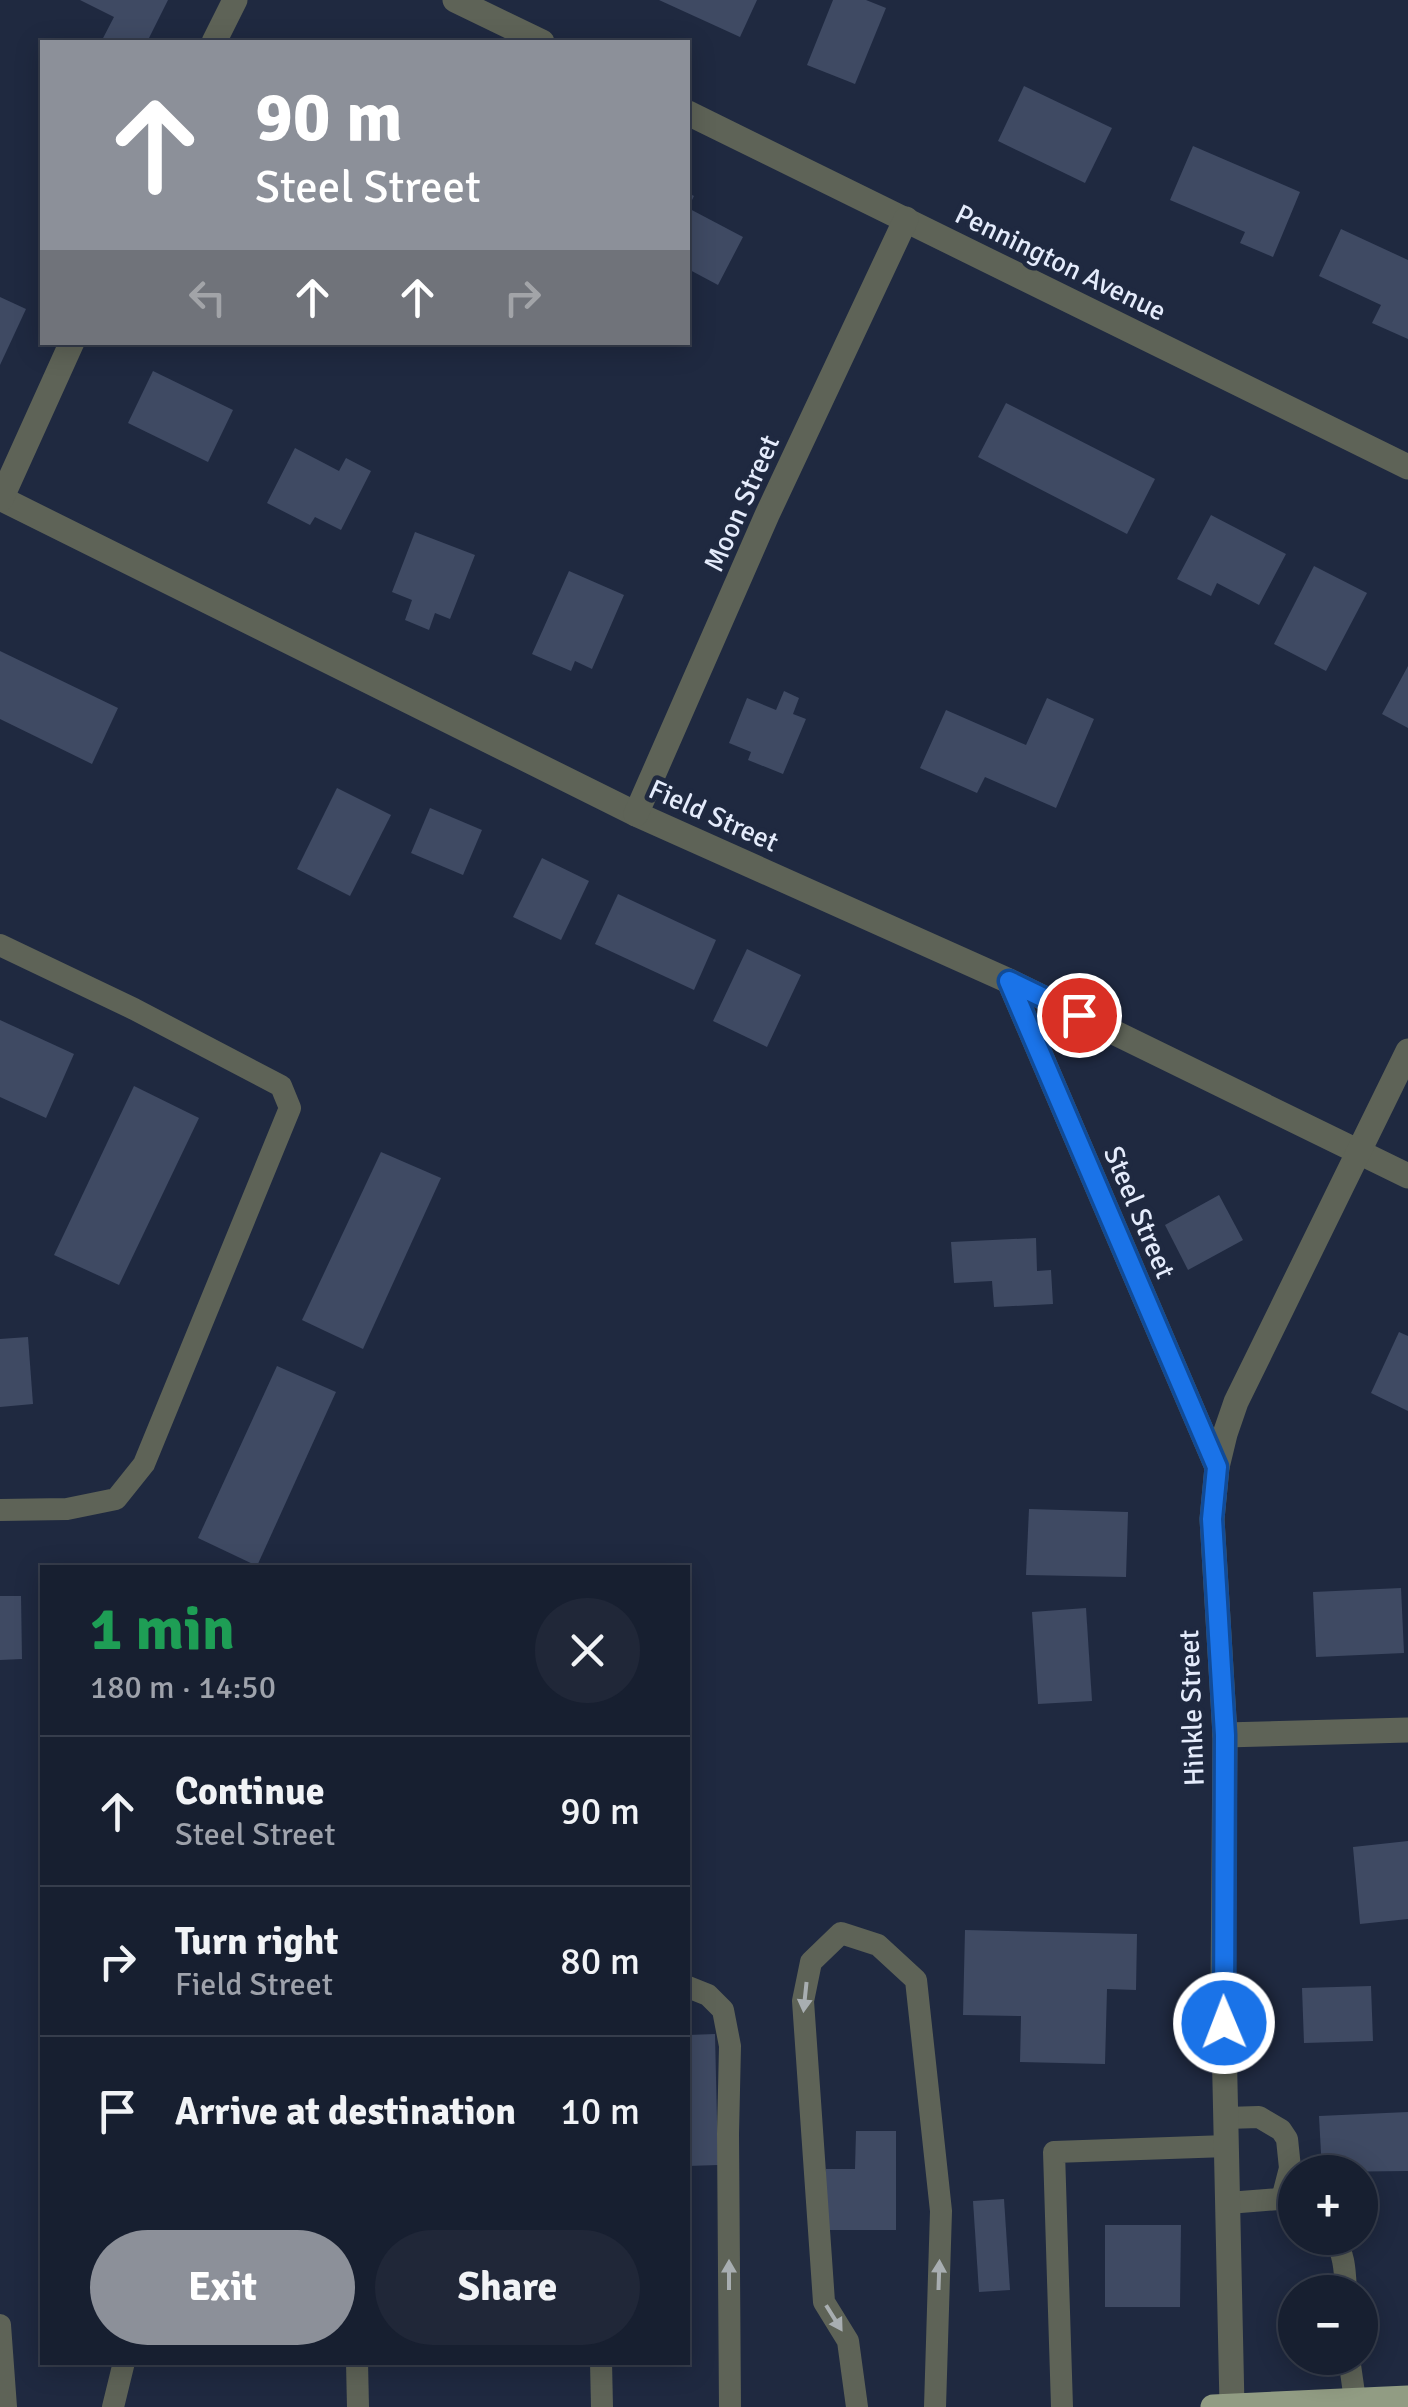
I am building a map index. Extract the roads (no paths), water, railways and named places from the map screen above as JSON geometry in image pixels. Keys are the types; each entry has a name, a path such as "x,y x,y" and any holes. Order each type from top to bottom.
{"main road":[{"path":"1214,2407 1408,2398"}],"street":[{"path":"215,40 235,0"},
{"path":"455,0 538,40"},
{"name":"Pennington Avenue","path":"690,114 1408,467"},
{"name":"Moon Street","path":"636,814 767,515 906,219"},
{"path":"0,498 71,345"},
{"name":"Field Street","path":"0,498 636,814 1009,981 1408,1176"},
{"name":"Steel Street","path":"1009,981 1217,1467"},
{"name":"Hinkle Street","path":"1232,2406 1223,1992 1225,1735 1212,1519 1217,1467 1236,1402 1408,1051"},
{"path":"1225,1735 1408,1730"}],"lane":[{"path":"0,945 134,1008 281,1086 290,1108 144,1464 116,1499 68,1509 0,1510"},
{"path":"857,2407 848,2341 824,2302 803,2001 811,1962 841,1933 878,1946 916,1980 941,2211 934,2407"},
{"path":"690,1988 708,1996 723,2010 730,2046 730,2407"},
{"path":"1226,2118 1260,2118 1281,2130 1287,2138 1289,2155"},
{"path":"1062,2407 1054,2152 1226,2146"},
{"path":"1228,2203 1278,2200"},
{"path":"0,2326 6,2407"},
{"path":"113,2407 123,2365"},
{"path":"356,2365 358,2407"},
{"path":"601,2365 602,2407"},
{"path":"1352,2375 1356,2400"}]}
